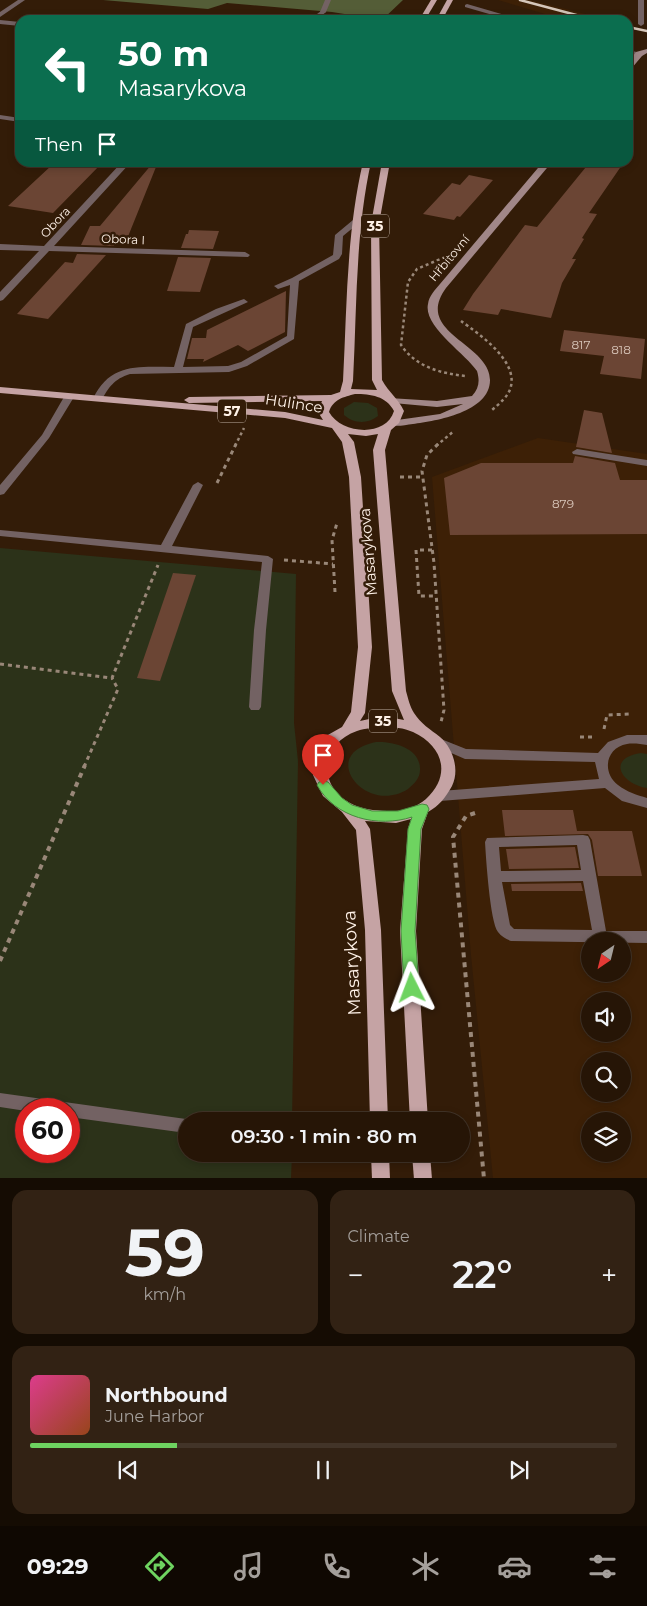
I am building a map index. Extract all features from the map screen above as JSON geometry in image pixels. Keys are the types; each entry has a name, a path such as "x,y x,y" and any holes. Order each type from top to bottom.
{"main road":[{"path":"425,15 434,0"},
{"path":"442,15 450,0"},
{"name":"35","path":"345,392 348,381 356,222 360,188 366,167"},
{"name":"35","path":"385,167 380,188 376,224 377,380 399,411 391,425"},
{"name":"Hulince","path":"0,390 285,415 358,433 369,432 391,425"},
{"path":"331,398 345,392 366,391 389,398"},
{"name":"35","path":"331,398 325,404 323,412 325,419 335,427"},
{"name":"Hulince","path":"132,401 331,398"},
{"name":"Masarykova","path":"391,425 382,437 379,450 399,691 407,714 418,729"},
{"name":"Masarykova","path":"335,427 348,442 355,477 365,647 358,713 348,728 330,741 324,749 319,767 320,776 326,790 337,802 347,808 372,816 385,817 411,814 422,809 440,796 449,778 450,769 443,750 437,742 418,729 383,721 348,728"},
{"name":"Masarykova","path":"347,808 363,829 372,930 379,1112"},
{"path":"419,1112 408,931 415,829 422,809"},
{"path":"380,1162 381,1178"},
{"path":"422,1162 423,1178"}],"street":[{"path":"0,16 22,0"},
{"path":"640,0 643,20"},
{"path":"319,15 323,12"},
{"path":"0,22 15,24"},
{"path":"633,61 639,54 647,51"},
{"path":"0,117 15,119"},
{"name":"Obora","path":"0,298 122,167"},
{"name":"Hřbitovní","path":"391,425 445,417 461,410 474,399 484,385 486,377 484,371 442,329 433,314 432,302 443,286 544,167"},
{"name":"Obora I","path":"0,247 245,255"},
{"path":"389,398 437,404 474,399"}],"lane":[{"path":"323,12 328,0"},
{"path":"467,6 499,15"},
{"path":"633,53 639,54"},
{"path":"278,286 295,280 336,257 338,254 339,235 356,222"},
{"path":"98,399 105,384 110,379 124,372 228,369 244,364 291,337 289,322 290,300 295,280"},
{"path":"178,370 188,326 219,311 244,302"},
{"path":"257,346 259,356"},
{"path":"0,492 52,429 69,397"},
{"path":"577,452 647,463"},
{"path":"165,549 198,485"},
{"path":"0,533 268,559 260,630 255,707"},
{"path":"647,740 621,741 608,748 601,758 600,770 606,783 618,794 634,801 647,803"},
{"path":"437,742 465,754 601,758"},
{"path":"440,796 606,783"},
{"path":"581,936 511,935 503,928 494,877 492,842 583,840 599,932"},
{"path":"494,877 590,875"},
{"path":"631,937 647,937"},
{"path":"0,1100 15,1102"},
{"path":"80,1112 178,1125"}],"path":[{"path":"458,319 498,352 512,376 511,391 506,399 489,412"},
{"path":"441,724 444,710 432,550 422,477 423,462 435,445 461,427"},
{"path":"335,592 333,535 337,521"},
{"path":"112,678 165,549"},
{"path":"432,550 416,550 419,596 436,596"},
{"path":"268,559 334,564"},
{"path":"0,664 112,678"},
{"path":"0,962 118,689 112,678"},
{"path":"602,732 606,726 607,715 632,714"},
{"path":"577,737 597,737"},
{"path":"484,1178 453,837 466,816 497,808 494,792"}],"shaded area":[{"path":"498,0 530,0 589,15 548,15"},
{"path":"538,438 647,454 647,1178 493,1178 471,955 432,477"}],"green space":[{"path":"103,0 403,0 387,15 351,15 227,3 208,9"},
{"path":"354,402 368,403 377,408 378,416 365,422 348,418 344,415 344,408"},
{"path":"0,548 296,574 294,723 298,761 292,1112 178,1112 178,1162 292,1162 291,1178 0,1178"},
{"path":"376,742 405,747 416,756 419,762 420,773 416,781 408,789 392,795 377,795 364,789 354,780 349,769 350,758 358,749"},
{"path":"641,753 647,754 647,788 630,782 621,771 621,765 624,760"}],"building":[{"path":"50,167 98,167 53,213 8,206"},
{"path":"149,167 156,167 127,239 116,239 114,246 81,245 90,226 100,226"},
{"path":"586,167 621,167 589,213 597,214 572,259 576,259 562,283 551,318 501,309 498,315 463,310 525,225 537,227"},
{"path":"469,175 493,180 460,217 457,216 454,220 423,214 452,183 460,185"},
{"path":"189,230 219,231 213,249 181,248"},
{"path":"77,254 106,255 48,319 17,314 65,262 73,263"},
{"path":"178,257 211,258 200,292 167,291"},
{"path":"286,291 285,332 248,351 238,345 203,362 204,359 187,359 192,338 206,338 207,330"},
{"path":"564,330 645,339 641,379 600,374 604,356 560,351"},
{"path":"584,410 602,413 612,453 576,447"},
{"path":"575,456 615,463 620,480 647,480 647,534 450,535 444,478 481,463 573,463"},
{"path":"173,573 196,575 160,681 137,678"},
{"path":"502,810 573,810 577,831 632,831 642,876 598,876 592,840 588,834 505,836"},
{"path":"575,847 579,868 509,869 506,849"},
{"path":"581,883 583,891 512,891 511,884"}],"railway":[{"path":"520,0 576,15"},
{"path":"633,28 647,31"}],"route":[{"path":"323,785 337,802 359,813 385,817 411,814 422,809 415,829 408,931 412,988"}]}
